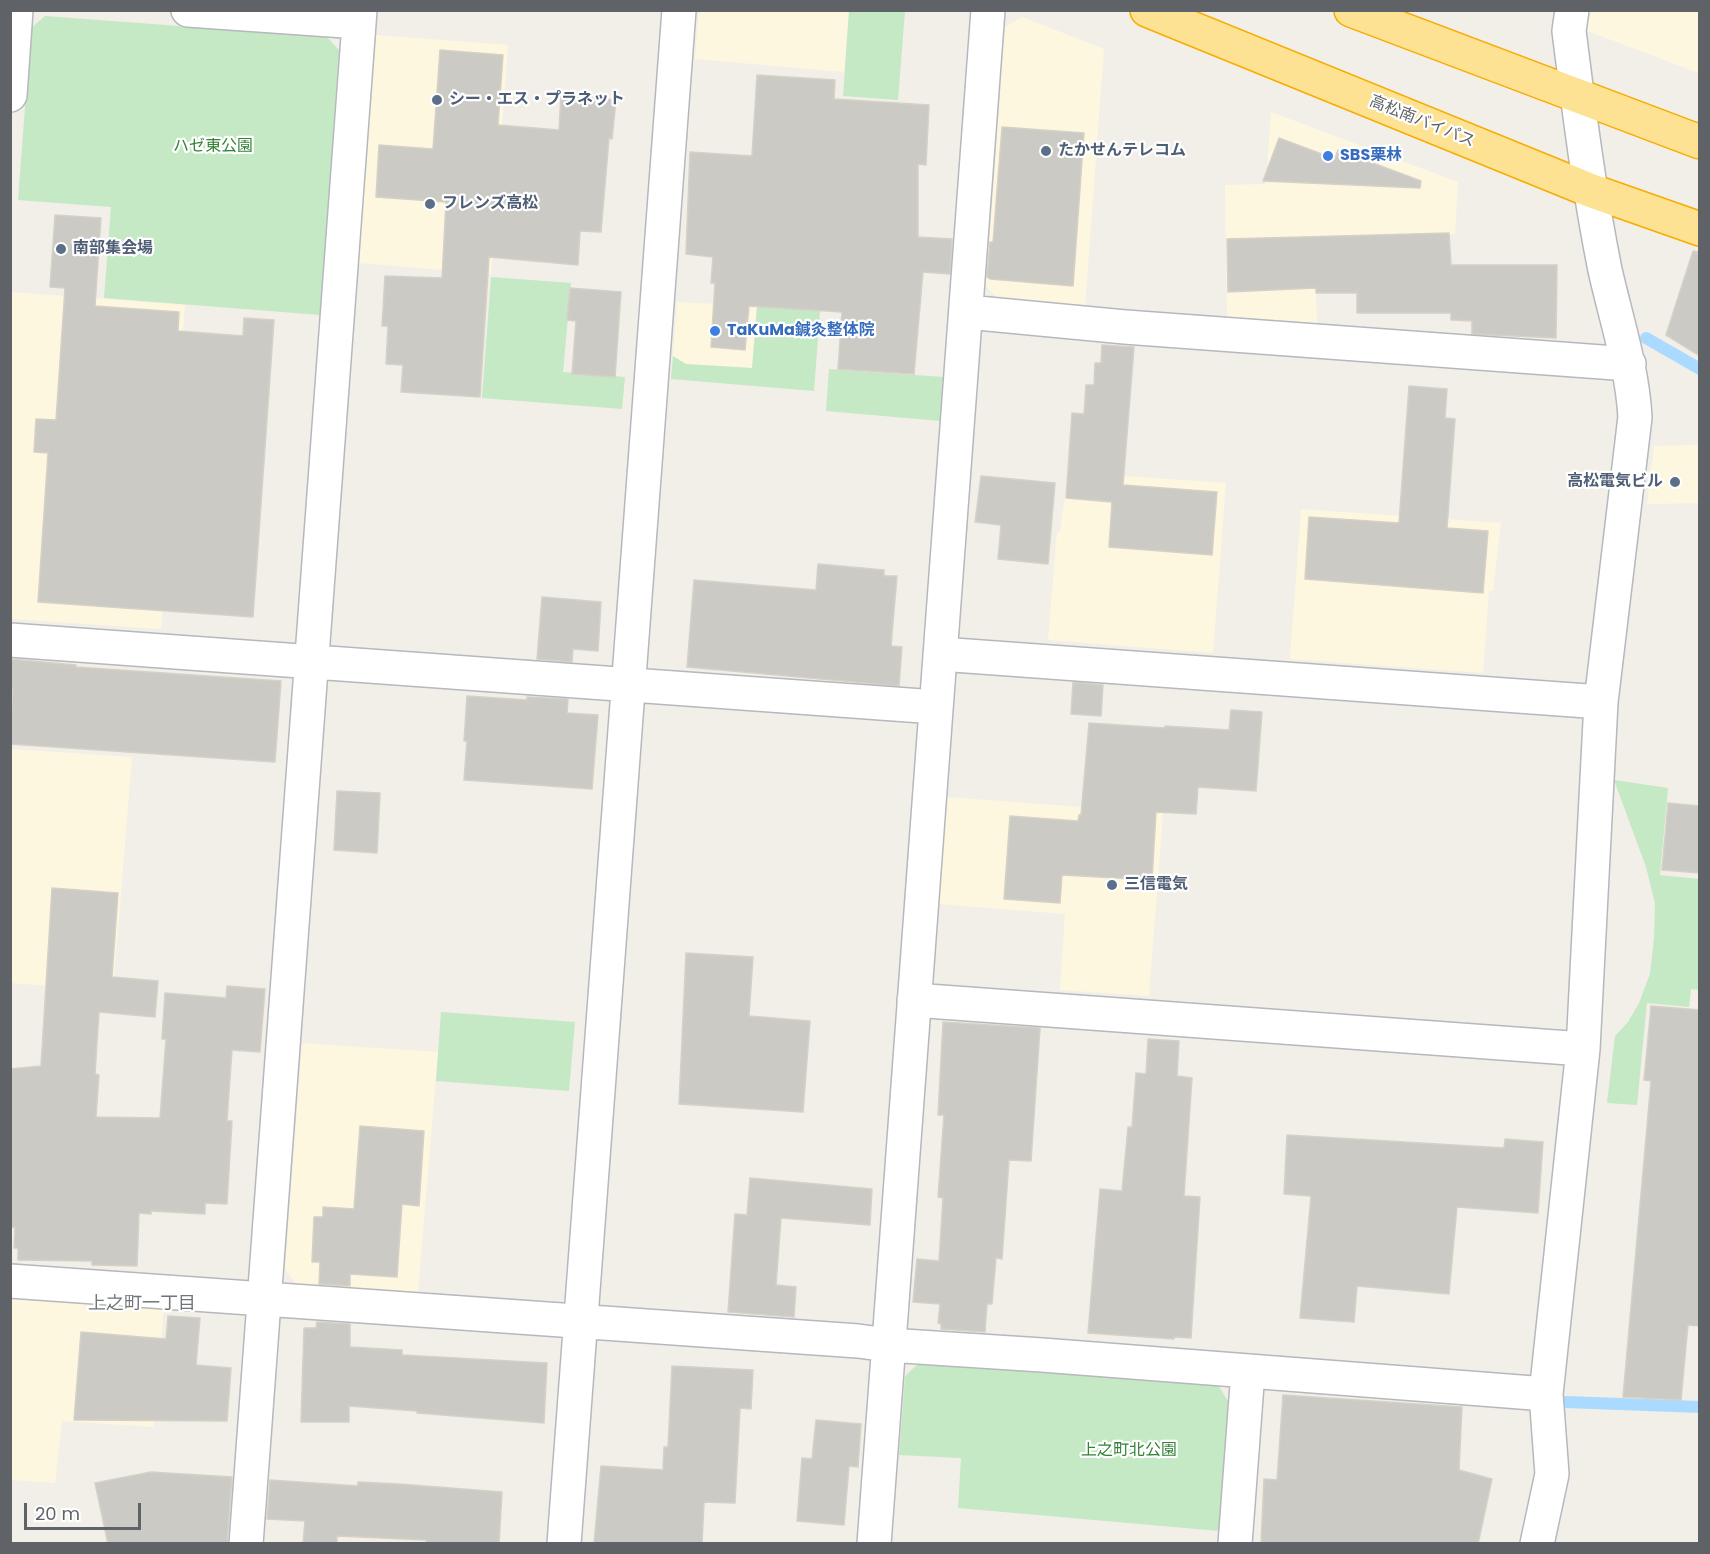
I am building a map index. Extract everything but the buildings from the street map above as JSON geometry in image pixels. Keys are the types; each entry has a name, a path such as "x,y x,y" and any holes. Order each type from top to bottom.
{"highway":[{"name":"高松南バイパス","path":"1147,10 1592,191 1700,229"},
{"path":"1351,10 1577,98 1700,142"}],"street":[{"path":"10,95 16,10"},
{"path":"188,10 359,16 246,1544"},
{"path":"564,1544 679,10"},
{"path":"874,1544 988,10"},
{"path":"1537,1544 1552,1474 1546,1394 1583,1049 1601,702 1635,417 1634,389 1606,271 1577,98 1569,31 1572,10"},
{"path":"967,312 1125,327 1629,364"},
{"path":"10,640 936,706"},
{"path":"940,654 1601,702"},
{"path":"914,1000 1583,1049"},
{"path":"10,1281 858,1341 1546,1394"},
{"path":"1235,1544 1248,1371"}],"shaded area":[{"path":"699,11 849,11 844,72 695,59"},
{"path":"1585,11 1699,11 1699,73 1582,29"},
{"name":"たかせんテレコム","path":"1022,17 1104,49 1085,306 998,299 986,286 1005,27"},
{"path":"376,35 508,45 491,274 359,263"},
{"path":"1271,112 1458,182 1455,234 1314,236 1317,323 1227,317 1225,185 1266,184"},
{"path":"11,292 185,305 161,629 11,619"},
{"name":"TaKuMa鍼灸整体院","path":"677,302 757,306 752,368 686,364 673,356"},
{"name":"高松電気ビル","path":"1699,445 1699,503 1647,504 1654,446"},
{"path":"1068,472 1226,483 1213,653 1048,640 1057,532 1060,532"},
{"path":"1301,509 1501,523 1493,591 1489,591 1483,673 1290,659"},
{"path":"10,749 132,757 113,991 11,983"},
{"path":"947,797 1163,813 1149,996 1060,990 1065,914 939,904"},
{"path":"302,1043 438,1052 418,1293 298,1286 285,1269"},
{"path":"10,1295 164,1305 154,1427 62,1421 55,1483 11,1480"}],"green space":[{"path":"849,11 905,11 898,100 843,96"},
{"name":"ハゼ東公園","path":"45,16 327,37 339,50 320,315 104,298 111,207 18,200 31,28"},
{"path":"491,277 571,283 563,372 625,377 622,409 482,398"},
{"path":"757,306 820,311 814,391 671,379 673,356 686,364 752,368"},
{"path":"829,369 944,377 941,421 826,411"},
{"path":"1614,780 1668,788 1660,875 1699,879 1699,990 1691,989 1689,1007 1647,1003 1637,1105 1607,1103 1615,1036 1628,1022 1639,1003 1650,974 1655,903 1646,867"},
{"path":"441,1012 575,1022 569,1091 436,1081"},
{"name":"上之町北公園","path":"919,1363 1218,1385 1228,1401 1219,1531 958,1508 961,1458 899,1455 905,1376"}],"waterway":[{"path":"1646,338 1700,369"},
{"path":"1566,1402 1700,1407"}],"place":[{"name":"シー・エス・プラネット","path":"437,100"},
{"name":"たかせんテレコム","path":"1046,151"},
{"name":"SBS栗林","path":"1328,156"},
{"name":"フレンズ高松","path":"430,204"},
{"name":"南部集会場","path":"61,249"},
{"name":"TaKuMa鍼灸整体院","path":"715,331"},
{"name":"高松電気ビル","path":"1675,482"},
{"name":"三信電気","path":"1112,885"}],"district":[{"name":"上之町一丁目","path":"142,1304"}]}
